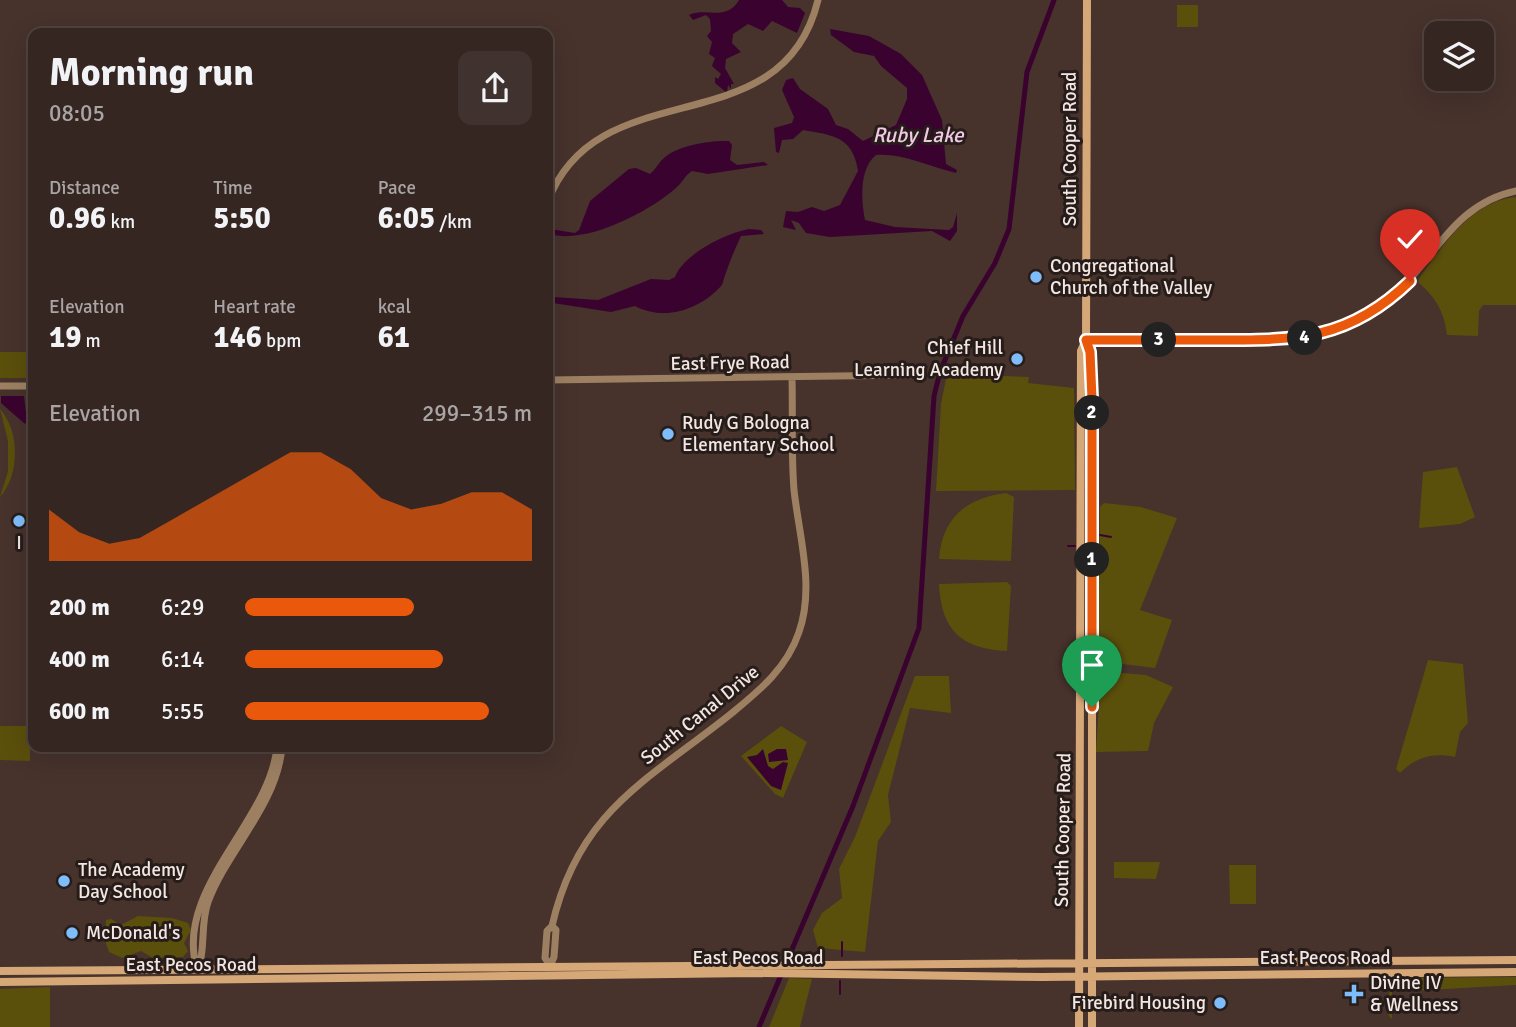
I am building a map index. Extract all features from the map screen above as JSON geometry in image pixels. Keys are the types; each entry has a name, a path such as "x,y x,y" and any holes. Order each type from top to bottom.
{"main road":[{"name":"South Cooper Road","path":"1087,0 1086,340 1090,352 1091,381 1092,1027"},
{"name":"South Cooper Road","path":"1079,1027 1081,351 1086,340"},
{"path":"1081,381 1091,381"},
{"path":"1081,498 1092,498"},
{"name":"East Pecos Road","path":"0,982 381,979 778,963 1516,960"},
{"path":"278,969 278,980"},
{"path":"380,969 381,979"},
{"name":"East Pecos Road","path":"0,971 380,969 1079,976 1516,972"},
{"path":"197,981 198,970"},
{"path":"46,971 47,982"}],"street":[{"path":"553,193 574,158 614,129 726,98 768,76 797,46 813,17 818,0"},
{"path":"1086,340 1300,339 1338,329 1361,319 1394,296 1466,213 1483,202 1516,191"},
{"name":"East Frye Road","path":"553,380 913,375"},
{"name":"South Canal Drive","path":"550,971 556,930 551,926 569,869 598,822 644,779 764,687 786,660 800,632 806,591 794,488 792,378"},
{"path":"0,386 28,386"},
{"path":"198,970 195,941 200,910 267,783 277,752"}],"shaded area":[{"path":"1177,5 1198,5 1198,27 1177,27"},
{"path":"1516,197 1516,305 1483,305 1479,311 1478,336 1447,335 1441,312 1434,299 1418,282 1420,277 1449,238 1473,215 1500,200"},
{"path":"0,352 28,352 28,378 0,378"},
{"path":"947,374 1029,377 1028,383 1074,388 1075,490 936,491 941,404"},
{"path":"0,409 11,429 15,453 11,477 0,497 8,471 8,441"},
{"path":"1457,467 1475,517 1460,524 1419,528 1423,472"},
{"path":"1006,493 1014,497 1011,561 939,559 945,532 959,512 979,500"},
{"path":"1104,503 1141,507 1177,518 1140,610 1172,620 1155,668 1098,661 1100,507"},
{"path":"1007,582 1011,586 1007,651 978,646 957,634 944,614 939,584"},
{"path":"1428,660 1463,664 1468,723 1460,732 1455,757 1425,757 1400,773 1396,769"},
{"path":"1111,672 1146,675 1173,687 1154,723 1148,751 1096,752 1101,674"},
{"path":"915,676 949,676 951,713 910,708 888,795 891,822 878,841 865,952 818,948 813,930 822,913 842,898 839,869 855,837"},
{"path":"0,726 28,726 30,761 0,760"},
{"path":"781,726 807,742 783,798 775,794 741,756"},
{"path":"1114,862 1160,862 1156,879 1114,878"},
{"path":"1229,865 1256,865 1256,904 1230,904"},
{"path":"138,916 172,918 188,923 191,930 184,943 188,951 183,957 153,958 141,951 122,958 109,952 105,941 106,920 111,919 121,925"},
{"path":"1516,977 1516,985 1392,992 1392,1019 1389,1016 1389,982 1394,978"},
{"path":"789,978 812,979 800,1027 769,1027"},
{"path":"50,987 50,1027 0,1027 0,989"}],"water":[{"path":"739,0 782,0 788,7 800,8 805,13 797,33 772,21 763,31 748,24 733,34 732,43 741,52 726,59 725,68 734,84 731,84 731,89 728,85 727,93 715,83 715,77 718,79 721,74 712,66 715,58 709,54 712,42 707,36 711,31 710,19 706,15 693,20 689,15 722,12 734,7"},
{"name":"Ruby Lake","path":"830,29 869,36 901,54 922,75 942,120 946,164 957,170 956,173 906,158 876,155 870,161 864,176 862,194 865,220 895,227 949,230 953,227 957,213 957,231 950,241 932,231 830,237 806,233 799,223 791,220 796,230 783,227 786,211 798,212 812,207 824,211 840,205 858,171 855,159 846,144 832,136 803,130 793,139 782,140 779,153 776,152 774,128 792,123 794,117 782,90 786,80 793,78 800,89 828,109 836,125 848,129 863,141 896,125 907,99 907,88 881,66 874,56 854,52 831,35"},
{"path":"713,141 729,141 732,145 730,160 737,165 764,162 768,165 708,174 692,171 666,196 617,224 581,235 553,234 553,229 575,233 579,230 590,201 629,169 636,168 650,174 665,157 678,149"},
{"path":"761,230 764,234 741,236 722,285 704,301 693,306 670,313 646,311 635,306 611,312 553,303 554,297 598,300 651,279 669,280 706,246 739,231"},
{"path":"1,396 24,396 27,421 25,424 1,403"},
{"path":"763,749 768,766 773,769 783,762 788,763 781,790 771,786 747,757 757,755"},
{"path":"777,749 786,749 788,760 769,762 768,754"}],"waterway":[{"path":"759,1027 853,806 919,628 934,396 940,372 963,316 995,263 1009,229 1027,72 1054,0"},
{"path":"1100,535 1111,537"},
{"path":"1068,546 1075,546"},
{"path":"842,942 842,956"},
{"path":"840,981 840,994"}],"place":[{"name":"Congregational Church of the Valley","path":"1036,277"},
{"name":"Chief Hill Learning Academy","path":"1017,359"},
{"name":"Rudy G Bologna Elementary School","path":"668,434"},
{"name":"I","path":"19,521"},
{"name":"The Academy Day School","path":"64,881"},
{"name":"McDonald's","path":"72,933"},
{"name":"Divine IV & Wellness","path":"1354,994"},
{"name":"Firebird Housing","path":"1220,1003"}],"route":[{"path":"1092,707 1092,399 1090,352 1086,340 1300,339 1338,329 1361,319 1410,281"}]}
